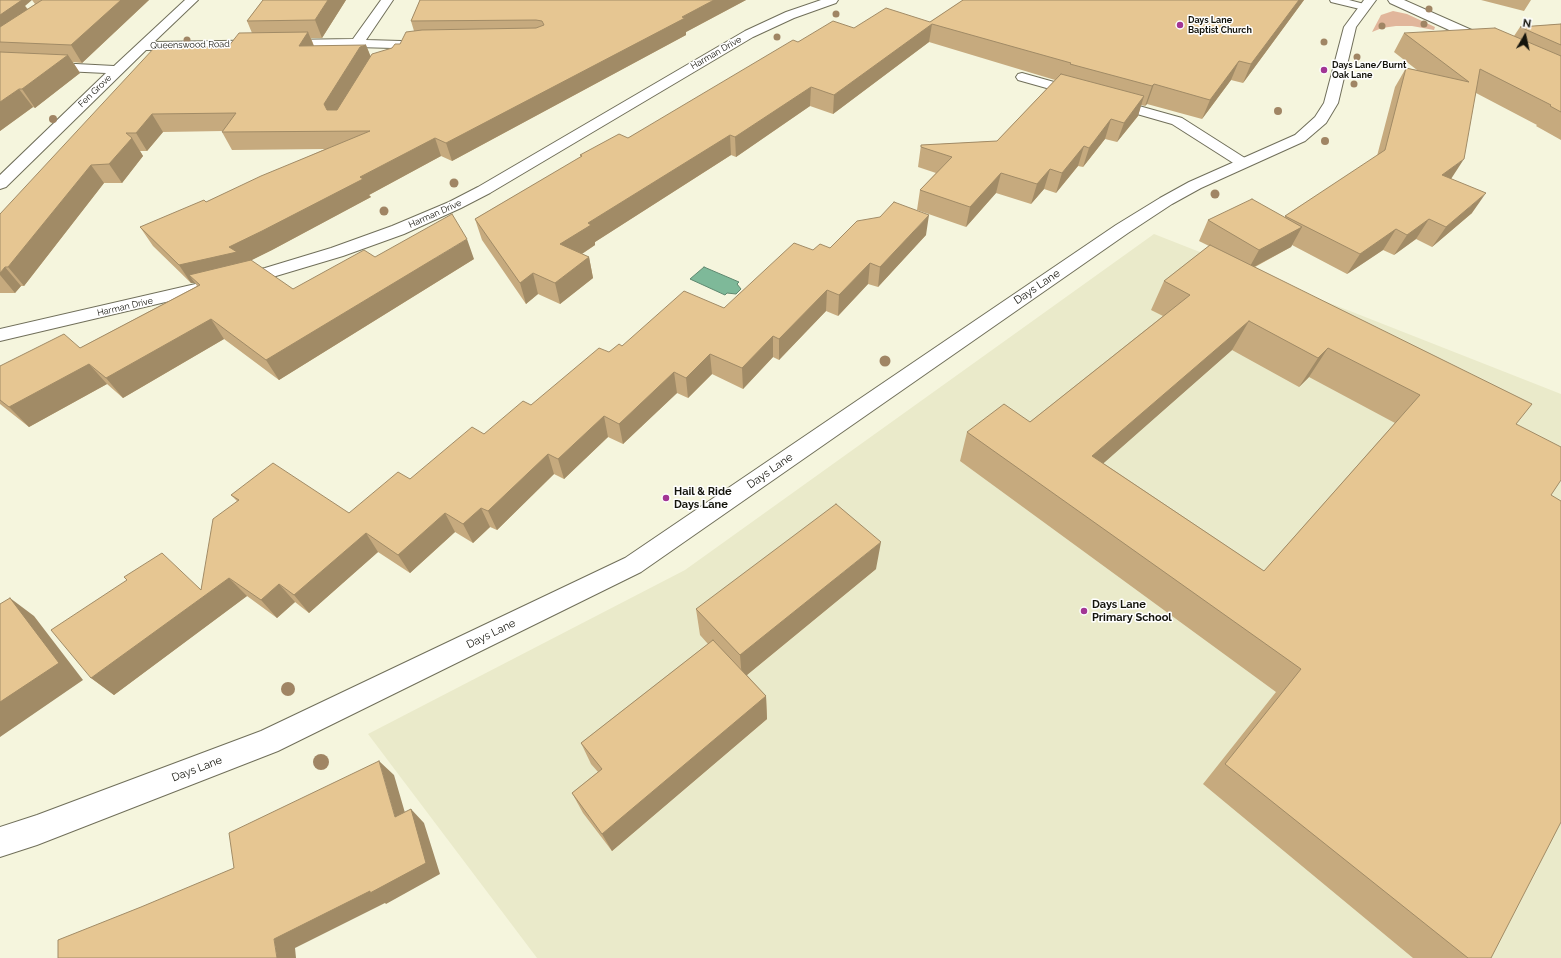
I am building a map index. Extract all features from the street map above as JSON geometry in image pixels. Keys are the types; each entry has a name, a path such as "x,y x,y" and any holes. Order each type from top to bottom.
{"street":[{"name":"Fen Grove","path":"0,184 117,70 192,0"},
{"path":"357,43 388,0"},
{"name":"Harman Drive","path":"0,335 270,272 337,252 398,230 456,205 484,190 749,34 790,15 832,0"},
{"path":"1394,0 1499,48"},
{"name":"Days Lane","path":"0,842 37,830 268,742 633,565 1122,229 1166,201 1195,185 1300,138 1321,120 1331,103 1350,27 1367,4"},
{"name":"Queenswood Road","path":"143,46 357,43 408,44 393,61"},
{"path":"0,64 117,70"}],"lane":[{"path":"1334,0 1367,4"},
{"path":"379,66 393,61"},
{"path":"1022,77 1088,96"},
{"path":"1103,100 1177,121 1243,164"}],"shaded area":[{"path":"1393,11 1407,14 1435,27 1434,30 1412,26 1396,26 1382,28 1372,32 1381,15"},
{"name":"Days Lane Primary School","path":"1154,234 1561,394 1561,958 537,958 368,734 685,570"},
{"path":"704,267 739,282 737,284 741,289 736,294 727,293 725,295 690,279"}],"building":[{"path":"0,0 22,0 0,15"},
{"path":"42,0 121,0 71,45 0,42 0,27"},
{"path":"263,0 328,0 315,20 247,21"},
{"path":"420,0 714,0 682,17 685,18 446,143 435,138 360,177 363,179 229,247 237,252 179,265 140,227 204,200 206,202 261,176 370,131 222,132 236,113 152,114 136,133 126,133 132,138 109,164 91,165 8,267 5,267 0,273 0,214 155,47 228,47 239,33 308,32 299,46 366,45 360,47 324,104 327,110 337,110 372,54 392,48 395,44 400,44 406,32 422,30 536,28 544,25 542,21 536,20 411,21"},
{"path":"963,0 1299,0 1251,64 1239,61 1210,100 1154,84 1152,86 1070,64 1071,63 932,24 834,95 811,87 735,137 730,135 588,223 591,225 560,244 589,257 555,283 533,273 520,283 475,219 582,156 580,155 619,134 628,138 793,40 798,42 833,21 854,28 886,8 930,22"},
{"path":"1561,24 1561,45 1520,27"},
{"path":"1495,28 1561,56 1561,112 1550,106 1551,105 1480,69 1464,159 1442,175 1486,193 1446,227 1429,219 1407,235 1396,229 1360,254 1285,216 1385,150 1406,68 1469,82 1404,33"},
{"path":"0,52 68,55 22,89 19,89 0,102"},
{"path":"1061,74 1144,96 1124,123 1111,119 1089,148 1084,146 1062,173 1050,169 1037,184 1001,173 970,207 920,190 952,157 921,147 921,145 997,141"},
{"path":"1252,199 1302,227 1259,250 1208,220"},
{"path":"894,202 929,215 880,267 870,263 839,295 827,290 779,339 773,336 742,368 710,354 686,378 674,372 619,424 604,416 558,459 548,454 488,511 481,508 463,524 445,513 398,555 366,533 294,595 279,584 261,600 229,578 91,678 51,630 127,580 124,577 162,553 201,590 213,519 239,500 231,495 273,463 349,513 398,472 410,479 472,427 484,434 523,401 531,405 599,348 609,352 619,344 622,346 684,291 724,308 794,243 813,250 820,244 830,248 857,221 880,217"},
{"path":"452,214 467,239 266,360 211,319 106,378 89,364 9,407 0,400 0,366 64,334 80,348 200,285 189,275 251,260 293,289 364,250 375,257"},
{"path":"1210,245 1532,404 1516,424 1561,447 1561,480 1551,495 1561,501 1561,822 1491,958 1468,958 1225,764 1301,669 967,432 1004,404 1030,422 1190,295 1164,281","holes":["1249,321 1318,358 1328,348 1420,395 1264,571 1092,456"]},
{"path":"836,504 881,542 740,655 696,609"},
{"path":"10,598 59,663 0,702 0,604"},
{"path":"713,640 766,696 602,834 572,793 602,769 581,743"},
{"path":"379,761 395,817 411,809 426,863 370,893 370,891 274,939 277,958 58,958 58,940 234,868 229,833"}],"place":[{"name":"Days Lane Baptist Church","path":"1180,25"},
{"name":"Days Lane/Burnt Oak Lane","path":"1324,70"},
{"name":"Hail & Ride Days Lane","path":"666,498"},
{"name":"Days Lane Primary School","path":"1084,611"}]}
